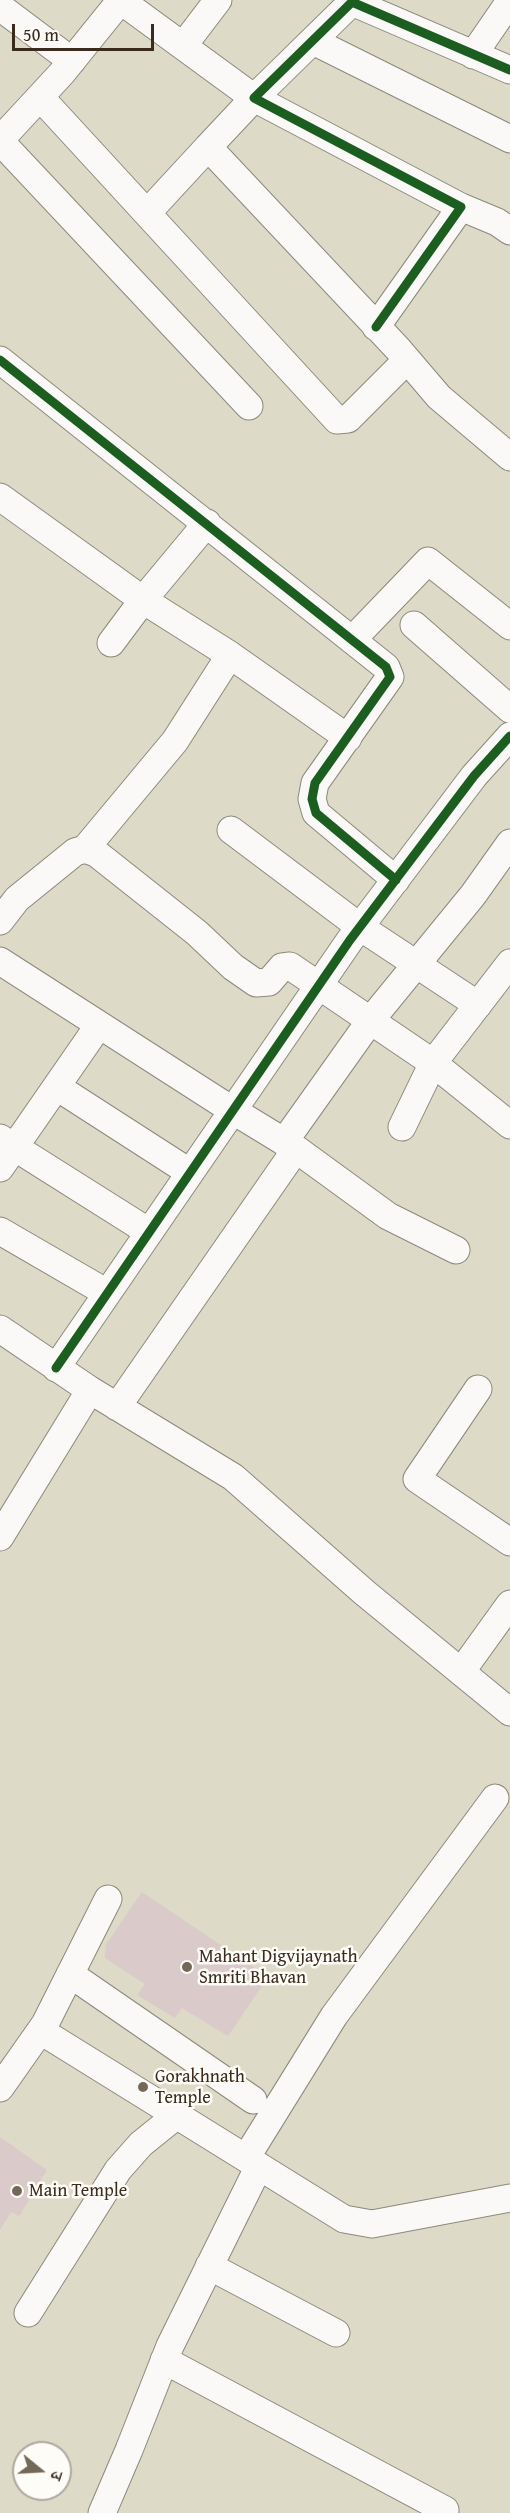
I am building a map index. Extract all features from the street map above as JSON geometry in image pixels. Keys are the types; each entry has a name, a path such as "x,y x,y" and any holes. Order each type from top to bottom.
{"street":[{"path":"249,406 0,140 72,61 121,0 254,98 461,207 506,219"},
{"path":"183,46 218,0"},
{"path":"148,212 254,98 351,1 510,70"},
{"path":"473,55 510,1"},
{"path":"0,7 72,61"},
{"path":"313,41 510,139"},
{"path":"40,97 337,420 348,419 406,361"},
{"path":"208,147 439,397 510,457"},
{"path":"376,327 461,207"},
{"path":"0,360 386,668 390,677 315,783 312,800 316,813 396,880"},
{"path":"0,497 143,600 230,655 348,738"},
{"path":"111,643 143,600 207,523"},
{"path":"352,640 428,561 510,626"},
{"path":"414,625 510,709"},
{"path":"0,921 16,899 75,852 86,849 175,741 230,655"},
{"path":"56,1368 360,927 474,776 510,736"},
{"path":"231,830 360,927 478,1005"},
{"path":"117,1407 370,1021 473,895 510,843"},
{"path":"86,849 96,853 197,933 233,967 256,983 269,982 282,967 290,966 433,1063 510,1125"},
{"path":"0,961 290,1145 388,1216 456,1250"},
{"path":"402,1127 433,1063 510,963"},
{"path":"99,1025 57,1087 5,1151 149,1232"},
{"path":"57,1087 189,1173"},
{"path":"0,1230 107,1293"},
{"path":"0,1329 90,1390 233,1477 365,1593 510,1712"},
{"path":"478,1389 417,1479 510,1542"},
{"path":"0,1537 90,1390"},
{"path":"461,1672 510,1604"},
{"path":"102,2513 164,2360 209,2266 252,2162 334,2016 495,1798"},
{"path":"0,2088 45,2024 108,1899"},
{"path":"70,1974 253,2100"},
{"path":"45,2024 45,2030 49,2036 344,2219 372,2224 510,2198"},
{"path":"28,2313 118,2170 141,2144 177,2115"},
{"path":"209,2266 336,2334"},
{"path":"164,2360 445,2510"}],"building":[{"name":"Mahant Digvijaynath Smriti Bhavan","path":"142,1892 268,1977 228,2036 182,2008 175,2018 137,1995 145,1984 105,1958 106,1944"},
{"name":"Main Temple","path":"0,2137 47,2170 19,2216 11,2212 0,2230"}],"cycle path":[{"path":"376,327 461,207 254,98 352,2 510,70"},
{"path":"0,360 386,667 390,677 315,783 312,799 316,813 396,880"},
{"path":"56,1368 350,940 474,776 510,736"}],"place":[{"name":"Mahant Digvijaynath Smriti Bhavan","path":"187,1967"},
{"name":"Gorakhnath Temple","path":"143,2087"},
{"name":"Main Temple","path":"17,2191"}]}
